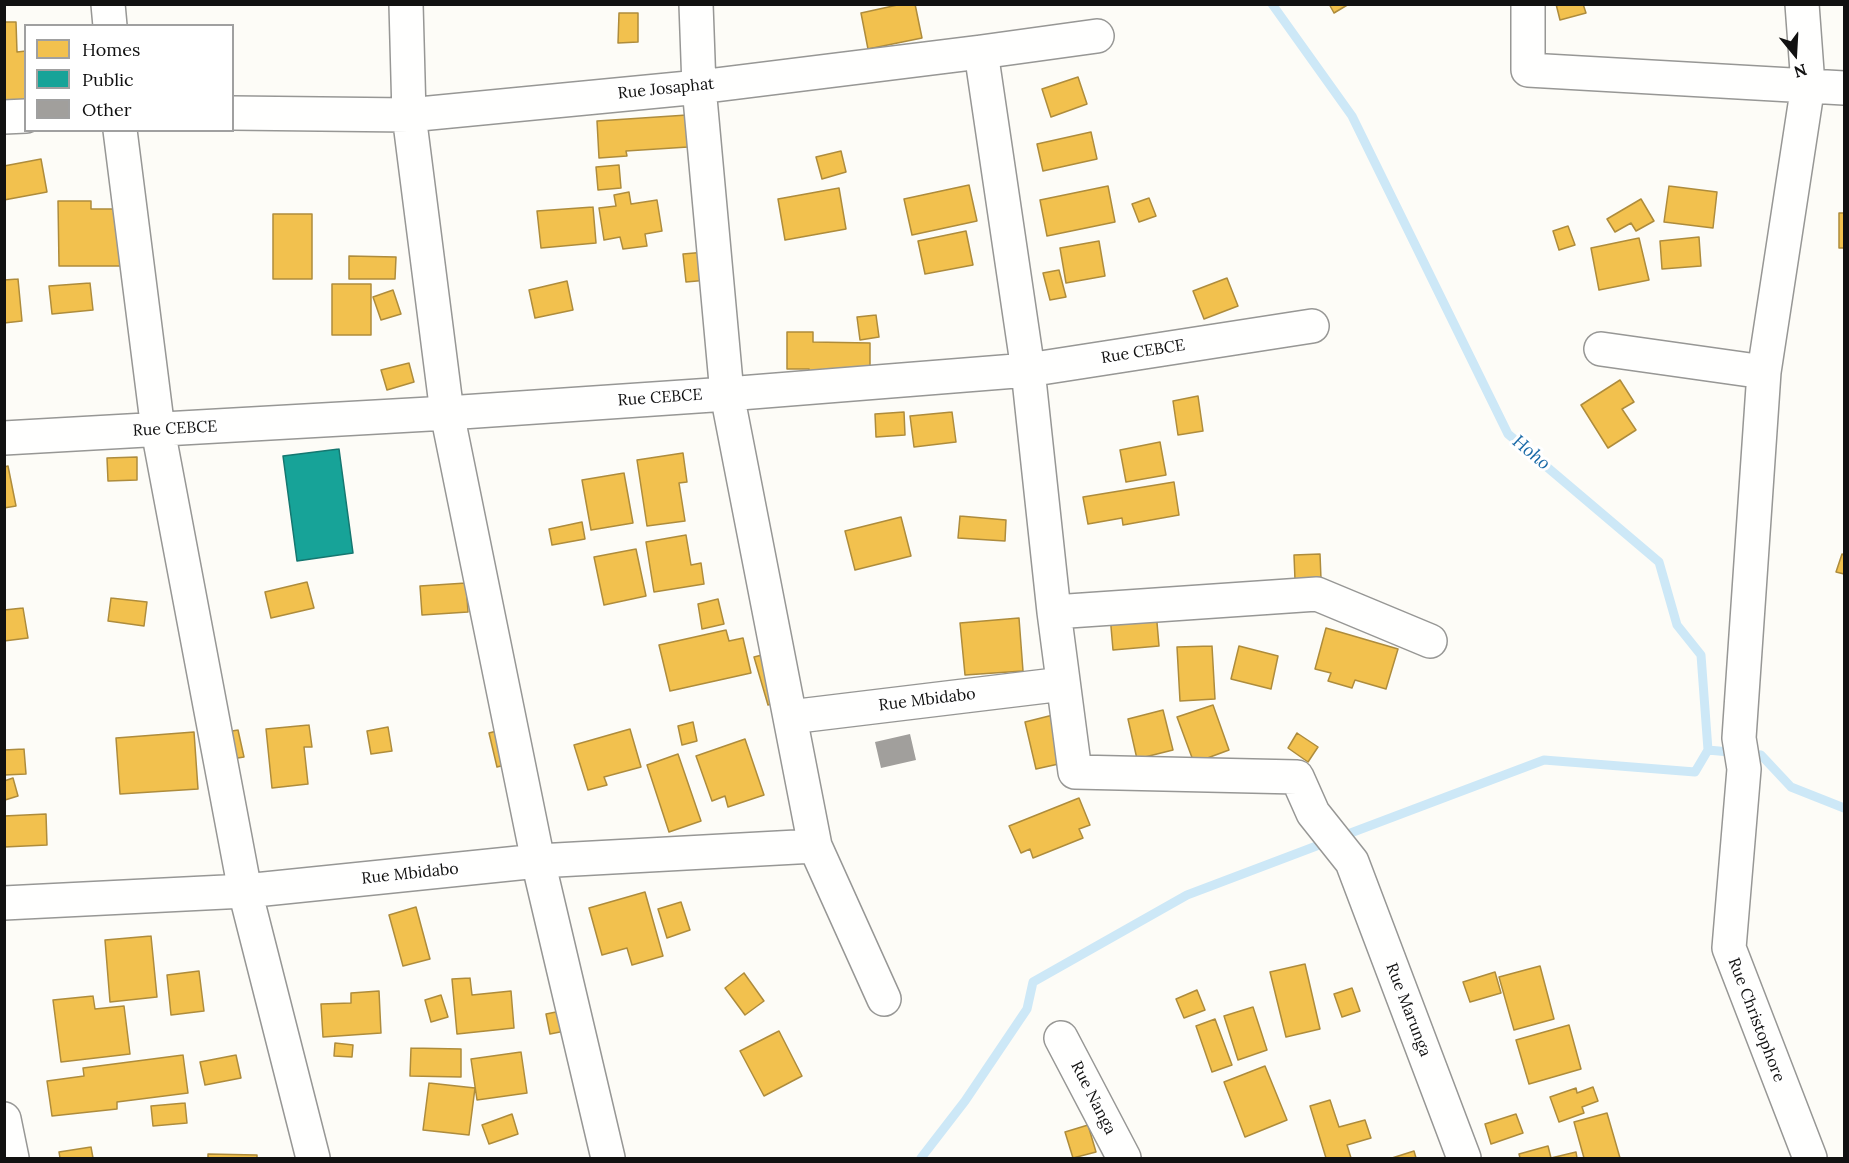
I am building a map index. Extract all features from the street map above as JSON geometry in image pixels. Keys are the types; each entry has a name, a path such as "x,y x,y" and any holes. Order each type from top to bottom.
{"street":[{"path":"108,4 110,24"},
{"path":"406,4 409,115 447,413 538,861 608,1158"},
{"path":"696,4 699,87 727,394 815,846 884,999"},
{"path":"1528,4 1528,70 1845,88"},
{"name":"Rue Christophore","path":"1802,4 1808,85 1764,372 1729,948 1810,1158"},
{"name":"Rue Josaphat","path":"234,113 409,115 699,87 1097,36"},
{"path":"981,52 1028,370 1064,684"},
{"path":"4,117 24,116"},
{"path":"120,132 158,430 245,891 313,1158"},
{"name":"Rue CEBCE","path":"4,438 447,413 1028,370 1312,326"},
{"path":"1601,349 1764,372"},
{"path":"1054,612 1317,594 1430,641"},
{"name":"Rue Mbidabo","path":"790,717 1064,684"},
{"name":"Rue Marunga","path":"1064,684 1075,772 1297,777 1312,813 1352,861 1464,1158"},
{"name":"Rue Mbidabo","path":"4,903 245,891 538,861 815,846"},
{"name":"Rue Nanga","path":"1061,1038 1124,1158"},
{"path":"4,1119 12,1158"}],"building: Homes":[{"path":"902,4 915,4 922,38 868,49 861,13"},
{"path":"1329,4 1349,4 1334,13"},
{"path":"1556,4 1583,4 1586,13 1560,20"},
{"path":"619,13 638,13 638,42 618,43"},
{"path":"4,22 16,22 17,52 24,51 24,100 4,101"},
{"path":"1078,77 1087,104 1051,117 1042,89"},
{"path":"687,115 688,147 626,151 627,156 599,158 597,121"},
{"path":"1091,132 1097,159 1043,171 1037,144"},
{"path":"841,151 846,172 822,179 816,157"},
{"path":"41,159 47,192 4,200 4,166"},
{"path":"619,165 621,188 598,190 596,167"},
{"path":"969,185 977,221 912,235 904,199"},
{"path":"1108,186 1115,222 1047,236 1040,200"},
{"path":"1669,186 1717,192 1713,228 1664,222"},
{"path":"839,188 846,229 785,240 778,199"},
{"path":"629,192 631,204 657,200 662,231 645,234 647,246 623,249 620,237 604,240 599,208 616,206 614,195"},
{"path":"1149,198 1156,216 1139,222 1132,204"},
{"path":"1641,199 1654,221 1636,231 1631,223 1615,232 1607,219"},
{"path":"58,201 91,201 91,209 125,209 125,266 59,266"},
{"path":"593,207 596,243 541,248 537,211"},
{"path":"1839,213 1844,213 1844,248 1839,248"},
{"path":"273,214 312,214 312,279 273,279"},
{"path":"1568,226 1575,245 1559,250 1553,231"},
{"path":"966,231 973,265 925,274 918,241"},
{"path":"1699,237 1701,266 1662,269 1660,241"},
{"path":"1639,238 1649,280 1599,290 1591,248"},
{"path":"1099,241 1105,276 1066,283 1060,248"},
{"path":"717,251 719,279 686,282 683,254"},
{"path":"349,256 396,257 395,279 349,279"},
{"path":"1059,270 1066,297 1050,300 1043,273"},
{"path":"1227,278 1238,306 1204,319 1193,291"},
{"path":"18,279 22,321 4,323 4,280"},
{"path":"567,281 573,310 535,318 529,290"},
{"path":"90,283 93,310 52,314 49,286"},
{"path":"332,284 371,284 371,335 332,335"},
{"path":"393,290 401,314 381,320 373,297"},
{"path":"876,315 879,337 860,340 857,317"},
{"path":"787,332 813,332 813,342 870,343 870,378 809,378 809,369 787,369"},
{"path":"409,363 414,382 387,390 381,370"},
{"path":"1620,380 1634,402 1622,409 1636,430 1608,448 1581,405"},
{"path":"1198,396 1203,431 1178,435 1173,401"},
{"path":"904,412 905,435 876,437 875,414"},
{"path":"952,412 956,442 914,447 910,416"},
{"path":"1160,442 1166,475 1126,482 1120,450"},
{"path":"683,453 687,482 679,483 685,521 647,526 637,460"},
{"path":"137,457 137,480 108,481 107,458"},
{"path":"8,466 16,506 4,508 4,467"},
{"path":"624,473 633,523 591,530 582,480"},
{"path":"1174,482 1179,515 1123,525 1122,518 1088,524 1083,497"},
{"path":"960,516 1006,520 1005,541 958,538"},
{"path":"901,517 911,556 855,570 845,531"},
{"path":"582,522 585,539 552,545 549,529"},
{"path":"686,535 691,565 701,563 704,584 654,592 646,542"},
{"path":"636,549 646,596 604,605 594,557"},
{"path":"1320,554 1321,579 1295,580 1294,555"},
{"path":"1842,554 1844,555 1844,574 1836,572"},
{"path":"307,582 314,608 271,618 265,592"},
{"path":"466,583 468,612 422,615 420,586"},
{"path":"111,598 147,602 144,626 108,621"},
{"path":"718,599 724,624 702,629 698,604"},
{"path":"23,608 28,638 4,641 4,610"},
{"path":"1156,611 1159,646 1113,650 1110,615"},
{"path":"1019,618 1023,671 965,675 960,623"},
{"path":"1326,628 1398,649 1386,689 1355,680 1352,688 1328,681 1331,673 1315,669"},
{"path":"726,630 729,641 743,638 751,673 670,691 659,645"},
{"path":"1212,646 1215,699 1180,701 1177,647"},
{"path":"1239,646 1278,656 1271,689 1231,679"},
{"path":"778,651 792,698 768,705 754,657"},
{"path":"1213,705 1229,750 1194,763 1177,717"},
{"path":"1163,710 1173,750 1137,759 1128,719"},
{"path":"1061,713 1072,761 1036,769 1025,722"},
{"path":"693,722 697,741 682,745 678,726"},
{"path":"309,725 312,747 304,747 308,784 272,788 266,729"},
{"path":"516,726 524,760 497,767 489,733"},
{"path":"388,727 392,751 371,754 367,731"},
{"path":"630,729 641,767 604,777 607,785 588,790 574,745"},
{"path":"238,730 244,757 225,760 220,733"},
{"path":"194,732 198,789 120,794 116,738"},
{"path":"1297,733 1318,747 1308,762 1288,748"},
{"path":"745,739 764,795 728,807 725,796 712,801 696,756"},
{"path":"24,749 26,774 4,775 4,750"},
{"path":"678,754 701,821 669,832 647,765"},
{"path":"13,778 18,796 5,800 4,781"},
{"path":"1079,798 1090,825 1079,829 1083,838 1033,858 1030,849 1021,853 1009,826"},
{"path":"46,814 47,845 4,847 4,816"},
{"path":"645,892 663,956 632,965 627,948 602,955 589,908"},
{"path":"681,902 690,930 667,938 658,909"},
{"path":"416,907 430,959 403,966 389,915"},
{"path":"151,936 157,997 110,1002 105,940"},
{"path":"1305,964 1320,1029 1286,1037 1270,972"},
{"path":"1540,966 1554,1019 1514,1030 1499,977"},
{"path":"199,971 204,1011 171,1015 167,975"},
{"path":"1495,972 1501,993 1470,1002 1463,982"},
{"path":"744,973 764,1001 745,1015 725,988"},
{"path":"470,978 472,995 511,991 514,1028 457,1034 452,979"},
{"path":"1352,988 1360,1011 1342,1017 1334,994"},
{"path":"1197,990 1205,1010 1184,1018 1176,999"},
{"path":"379,991 381,1033 323,1037 321,1004 351,1003 351,993"},
{"path":"441,995 448,1017 431,1022 425,1000"},
{"path":"93,996 95,1009 124,1006 130,1054 61,1062 53,1000"},
{"path":"1253,1007 1267,1050 1238,1060 1224,1016"},
{"path":"566,1010 570,1030 550,1034 546,1014"},
{"path":"1215,1019 1232,1065 1212,1072 1196,1026"},
{"path":"1569,1025 1581,1069 1529,1084 1516,1040"},
{"path":"779,1031 802,1076 764,1096 740,1051"},
{"path":"335,1043 353,1045 352,1057 334,1056"},
{"path":"411,1048 461,1049 461,1077 410,1076"},
{"path":"521,1052 527,1093 477,1100 471,1059"},
{"path":"183,1055 188,1093 117,1102 117,1109 52,1116 47,1081 84,1076 83,1068"},
{"path":"236,1055 241,1078 205,1085 200,1062"},
{"path":"1265,1066 1287,1120 1245,1137 1224,1082"},
{"path":"429,1083 475,1088 469,1135 423,1130"},
{"path":"1593,1087 1598,1101 1582,1107 1584,1113 1559,1122 1550,1097 1576,1088 1577,1093"},
{"path":"1330,1100 1339,1127 1365,1120 1371,1138 1347,1145 1351,1158 1326,1158 1310,1106"},
{"path":"185,1103 187,1123 153,1126 151,1106"},
{"path":"1607,1113 1620,1158 1584,1158 1574,1122"},
{"path":"512,1114 518,1134 489,1144 482,1125"},
{"path":"1516,1114 1523,1133 1491,1144 1485,1124"},
{"path":"1088,1125 1096,1152 1073,1158 1065,1132"},
{"path":"1548,1146 1551,1158 1520,1158 1519,1154"},
{"path":"91,1147 93,1158 60,1158 59,1152"},
{"path":"1414,1151 1416,1158 1392,1158"},
{"path":"1576,1152 1577,1158 1551,1158"},
{"path":"208,1154 257,1155 257,1158 208,1158"}],"building: Public":[{"path":"339,449 353,553 297,561 283,456"}],"building: Other":[{"path":"910,734 916,760 881,768 875,742"}],"waterway":[{"name":"Hoho","path":"1272,4 1352,116 1508,434 1659,562 1677,625 1701,655 1708,750"},
{"name":"Hoho","path":"1708,750 1761,755 1791,787 1844,808"},
{"path":"1340,837 1544,760 1695,772 1708,750"},
{"path":"921,1158 965,1101 1027,1009 1033,982 1187,895 1327,842"}]}
